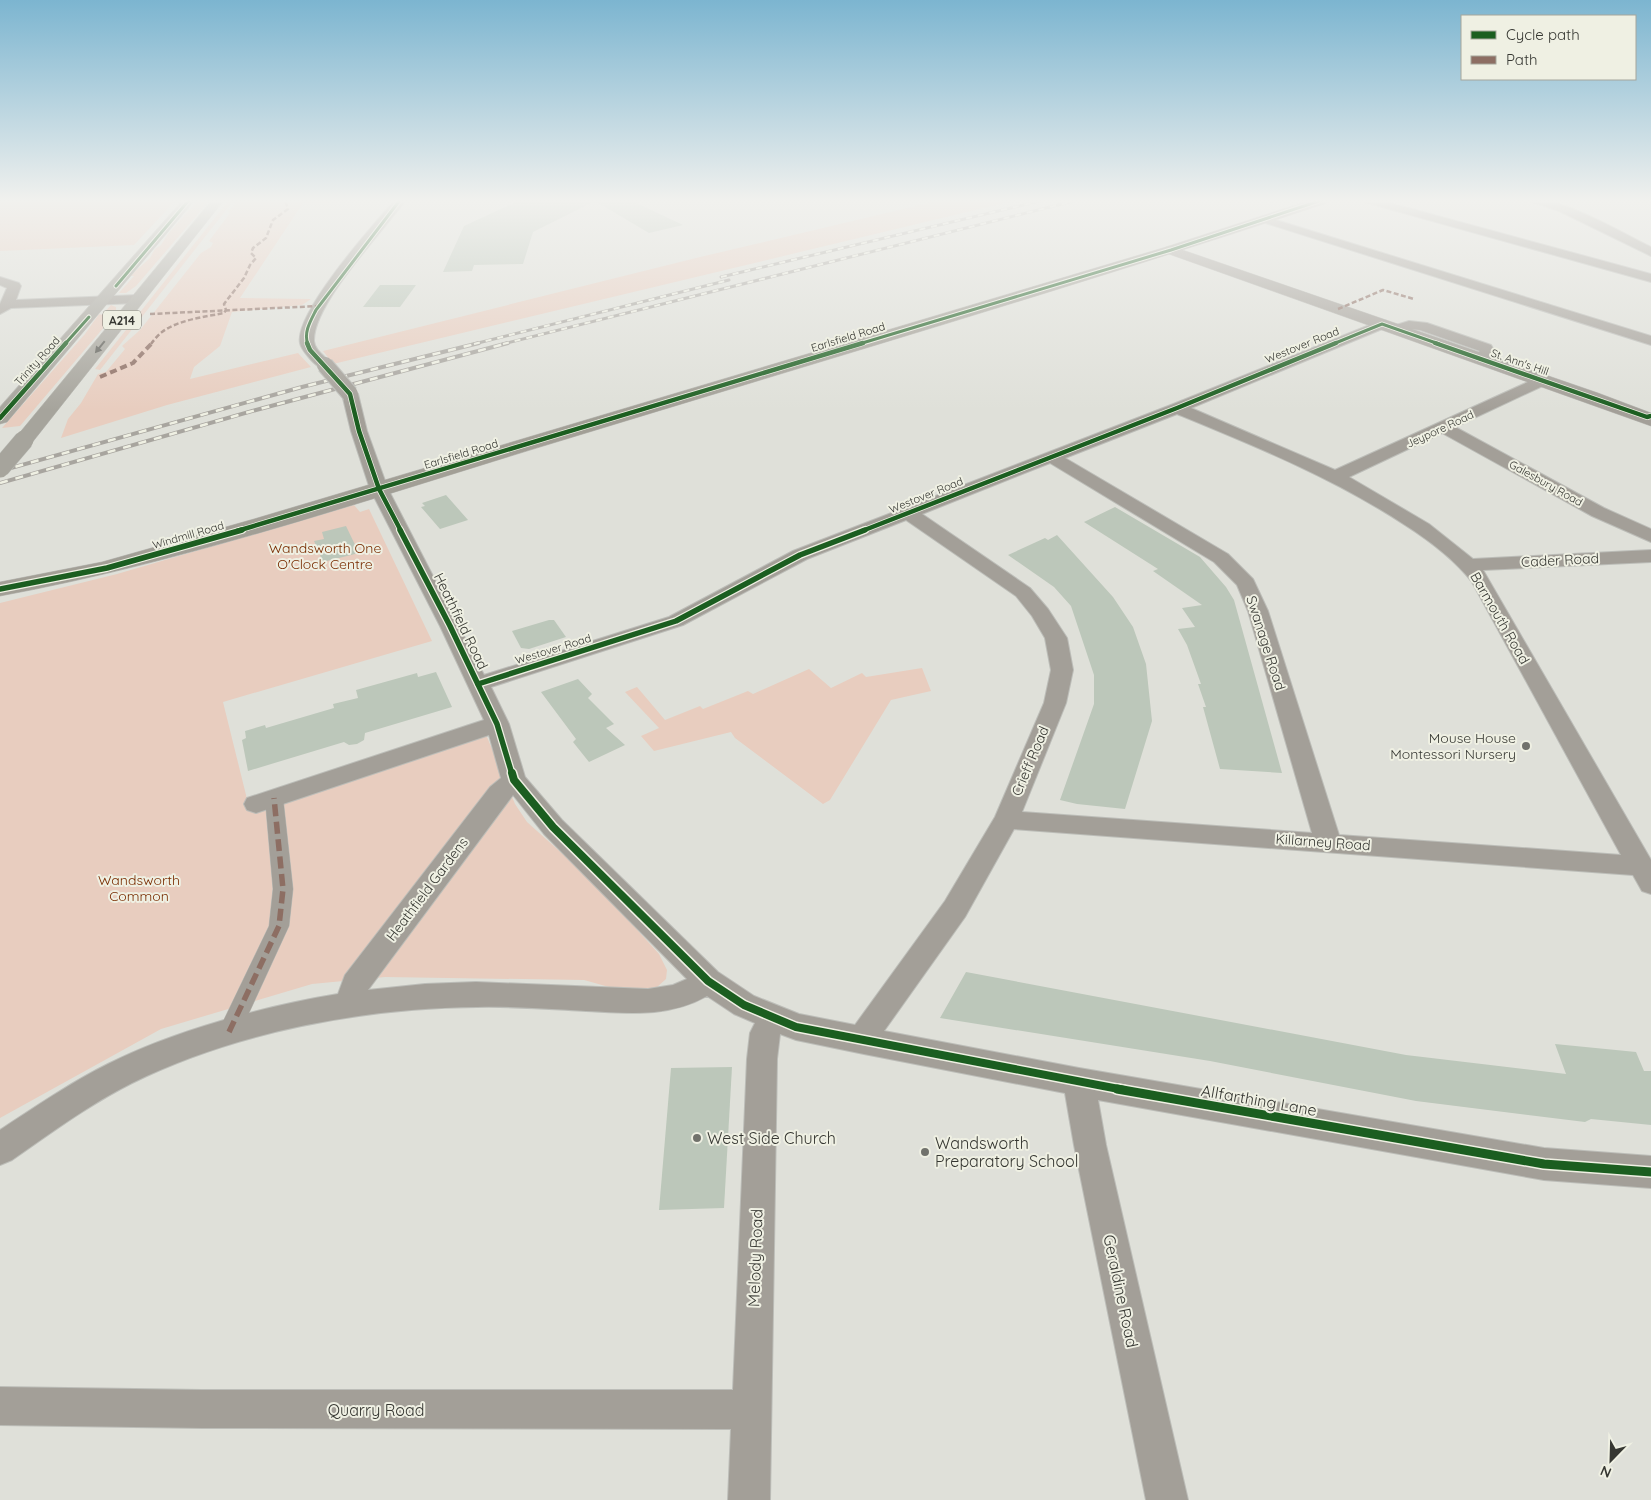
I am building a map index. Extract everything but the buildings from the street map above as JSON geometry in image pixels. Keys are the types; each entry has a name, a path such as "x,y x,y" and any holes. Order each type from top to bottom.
{"highway":[{"name":"Trinity Road","path":"0,418 129,270"},
{"name":"A214","path":"0,468 161,270"}],"main road":[{"name":"Earlsfield Road","path":"379,489 1105,270"},
{"name":"Windmill Road","path":"0,589 107,568 379,489"}],"street":[{"name":"Heathfield Road","path":"345,270 312,318 306,340 310,350 350,394 362,439 379,489 450,626 497,724 514,780 553,827 708,982 744,1005 796,1027 864,1040"},
{"name":"St. Ann's Hill","path":"1228,270 1650,417"},
{"path":"1423,270 1651,341"},
{"path":"1622,270 1651,278"},
{"path":"0,281 14,286 4,307 138,299"},
{"name":"Westover Road","path":"478,684 676,621 800,556 1050,456 1390,327"},
{"name":"Jeypore Road","path":"1335,477 1544,380"},
{"name":"Barmouth Road","path":"1177,408 1335,477 1395,510 1446,545 1468,565 1481,581 1646,875"},
{"name":"Galesbury Road","path":"1443,427 1598,512 1651,536"},
{"name":"Swanage Road","path":"1050,456 1221,558 1246,583 1258,611 1328,842"},
{"name":"Crieff Road","path":"864,1040 868,1029 955,909 1006,818 1055,703 1062,670 1056,638 1041,614 1023,592 907,512"},
{"name":"Cader Road","path":"1468,565 1651,556"},
{"path":"228,1032 279,926 283,890 265,801 497,724"},
{"name":"Heathfield Gardens","path":"350,1004 355,984 498,793 514,780"},
{"name":"Killarney Road","path":"1006,818 1018,821 1328,842 1646,875"},
{"path":"0,1149 117,1075 148,1060 228,1032 303,1013 397,998 469,995 642,1002 667,999 689,992 708,982"},
{"name":"Melody Road","path":"749,1500 762,1059 765,1032 772,1018"},
{"name":"Allfarthing Lane","path":"864,1040 1079,1082 1544,1164 1651,1172"},
{"name":"Geraldine Road","path":"1079,1082 1090,1145 1167,1500"},
{"name":"Quarry Road","path":"0,1406 222,1409 751,1409"}],"green space":[{"path":"137,270 150,270 136,286 126,293 119,293 134,276 130,276"},
{"path":"173,270 179,270 100,370 95,369"},
{"path":"188,270 259,270 240,298 311,299 302,305 232,312 220,346 194,367 190,379 298,353 311,367 167,405 61,438 68,419 81,403 98,374 106,372 125,349 122,346 140,330"},
{"path":"648,270 725,270 333,364 323,351"},
{"path":"111,305 116,307 116,313 20,426 2,428 85,334 99,314 102,315"},
{"name":"Wandsworth Common","path":"354,505 360,512 369,509 432,641 223,702 247,799 468,732 487,737 515,804 527,822 595,883 659,954 667,970 666,979 656,988 634,991 584,980 385,977 312,984 161,1029 0,1118 0,603 117,574"},
{"path":"922,668 931,691 891,700 830,800 823,804 735,738 731,732 654,751 641,736 659,728 625,692 637,687 665,720 700,706 703,709 748,691 753,694 809,669 831,688 862,673 866,677"}],"railway":[{"path":"721,277 750,270"},
{"path":"503,344 798,270"},
{"path":"474,344 729,280"},
{"path":"0,471 302,387 479,343"},
{"path":"0,483 256,410 508,343"}],"marked path":[{"path":"100,377 133,363 162,332 188,321 224,313 226,310 224,304 244,278 248,270"},
{"path":"1338,309 1383,290 1414,299"},
{"path":"150,314 319,306"},
{"path":"229,1032 279,926 283,889 274,798"}],"cycle path":[{"path":"116,286 130,270"},
{"path":"347,270 316,310 308,328 306,340 310,350 350,394 359,431 379,489 450,626 497,724 514,780 553,827 708,981 744,1005 772,1018 796,1027 823,1033 1079,1082 1544,1164 1651,1172"},
{"path":"0,589 107,568 262,524 1105,270"},
{"path":"0,418 89,317"},
{"path":"478,684 676,621 800,555 1177,408 1382,324 1647,417 1651,416"}],"place":[{"name":"Mouse House Montessori Nursery","path":"1526,746"},
{"name":"West Side Church","path":"697,1138"},
{"name":"Wandsworth Preparatory School","path":"925,1152"}],"park label":[{"name":"Wandsworth One O'Clock Centre","path":"325,556"}]}
